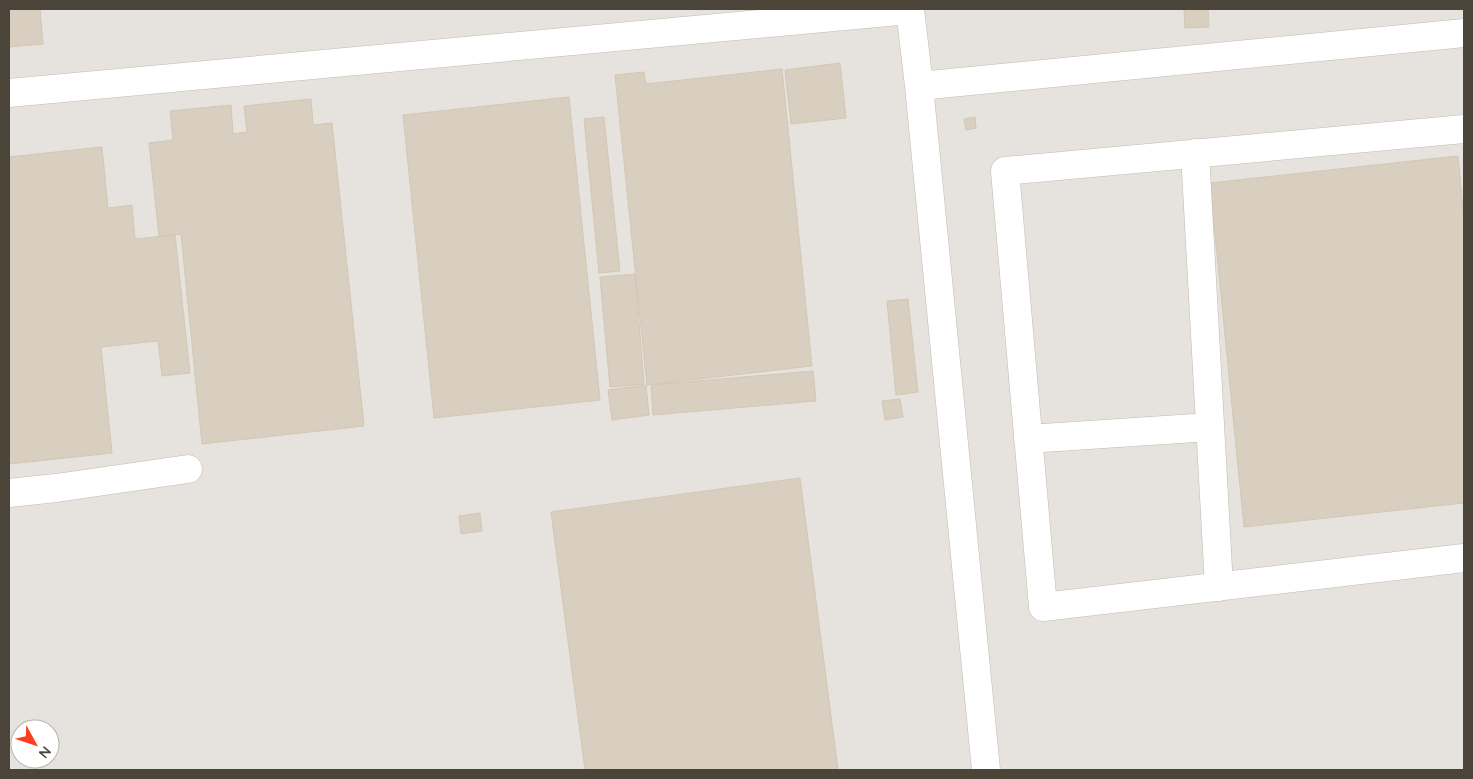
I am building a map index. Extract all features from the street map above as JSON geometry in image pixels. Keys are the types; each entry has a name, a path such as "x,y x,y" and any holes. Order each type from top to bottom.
{"street":[{"path":"9,94 910,9 986,770"},
{"path":"919,86 1464,33"},
{"path":"1464,129 1005,170 1043,607 1464,558"},
{"path":"1195,153 1219,586"},
{"path":"1028,439 1210,427"},
{"path":"9,493 188,469"}],"shaded area":[{"path":"9,9 1464,9 1464,770 9,770"}],"building":[{"path":"9,9 40,9 43,44 9,47"},
{"path":"1184,9 1208,9 1209,27 1185,28"},
{"path":"840,63 846,118 791,124 785,70"},
{"path":"782,69 812,366 647,385 615,75 644,72 646,84"},
{"path":"569,97 600,400 434,418 403,115"},
{"path":"311,99 313,125 332,123 364,426 202,444 181,234 159,236 149,143 173,140 170,111 231,105 233,134 247,132 244,106"},
{"path":"604,117 620,271 599,273 584,119"},
{"path":"975,117 976,128 966,130 964,119"},
{"path":"102,147 108,208 132,205 135,239 175,235 190,373 162,376 158,341 101,347 112,453 9,464 9,157"},
{"path":"1458,156 1464,220 1464,503 1244,527 1210,183"},
{"path":"635,274 644,384 610,387 600,277"},
{"path":"908,299 918,392 896,395 887,301"},
{"path":"813,371 816,401 653,415 651,385"},
{"path":"646,385 649,415 612,420 608,390"},
{"path":"900,399 903,417 885,420 882,401"},
{"path":"800,478 838,770 585,770 551,512"},
{"path":"480,513 482,531 461,534 459,516"}]}
